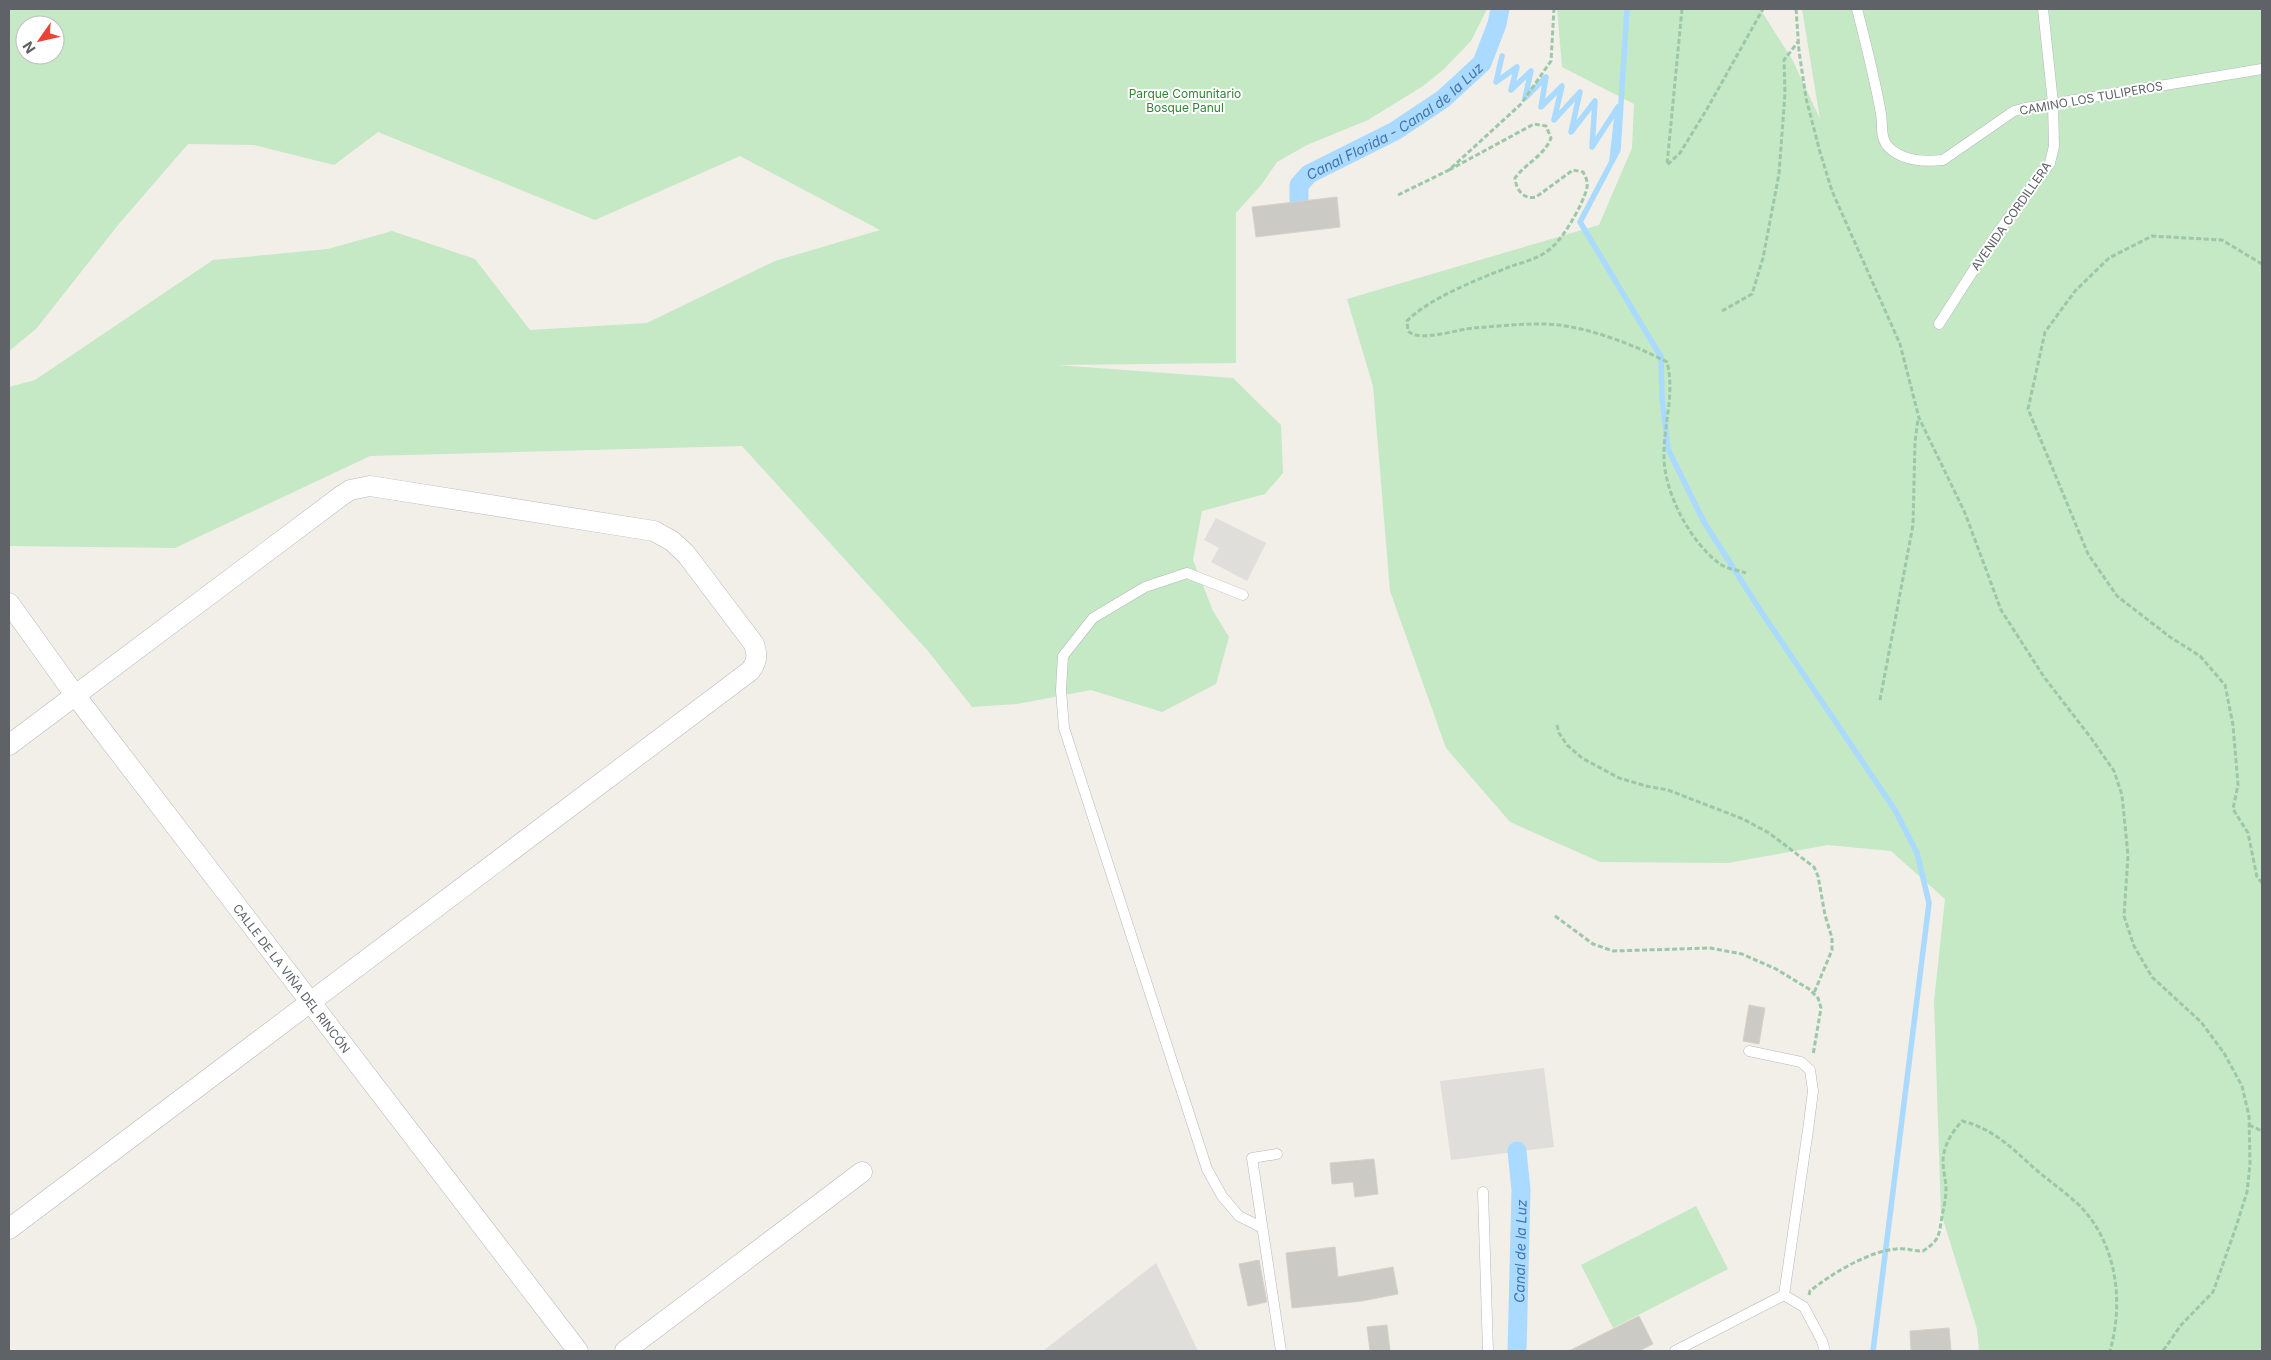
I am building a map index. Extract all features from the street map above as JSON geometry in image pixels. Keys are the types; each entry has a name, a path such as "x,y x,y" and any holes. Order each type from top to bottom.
{"street":[{"path":"9,745 341,496 360,487 380,486 654,531 679,547 754,644 756,658 750,671 9,1229"},
{"name":"CALLE DE LA VIÑA DEL RINCÓN","path":"9,603 75,695 578,1351"},
{"path":"625,1351 862,1172"}],"lane":[{"name":"CAMINO LOS TULIPEROS","path":"1857,9 1882,116 1883,138 1887,146 1904,157 1931,161 1943,160 2014,112 2053,103 2262,69"},
{"name":"AVENIDA CORDILLERA","path":"1939,324 1998,232 2050,163 2054,146 2053,103 2043,9"},
{"path":"1243,595 1187,573 1145,588 1093,618 1064,656 1061,690 1064,728 1207,1169 1222,1196 1239,1216 1261,1227"},
{"path":"1749,1051 1801,1062 1810,1070 1812,1091 1809,1120 1789,1271 1784,1295"},
{"path":"1277,1154 1252,1158 1281,1351"},
{"path":"1483,1192 1488,1351"},
{"path":"1784,1295 1804,1307 1822,1341 1825,1351"},
{"path":"1675,1351 1784,1295"}],"path":[{"path":"1449,170 1521,104 1539,78 1550,61 1554,9"},
{"path":"1682,9 1667,165 1680,153 1763,9"},
{"path":"1796,9 1798,42 1806,98 1832,191 1900,344 1918,418 1965,512 2001,610 2044,677 2114,771 2122,795 2128,854 2124,916 2134,946 2152,977 2201,1022 2224,1053 2242,1086 2249,1125 2250,1164 2247,1192 2213,1292 2181,1324 2163,1351"},
{"path":"1722,312 1752,294 1763,258 1780,174 1785,93 1784,60 1798,42"},
{"path":"1398,195 1534,124 1546,126 1551,138 1548,145 1538,158 1516,178 1516,183 1522,194 1531,198 1536,197 1573,170 1583,172 1588,180 1588,186 1575,216 1550,249 1538,257 1462,288 1423,309 1408,321 1408,331 1412,335 1425,336 1468,328 1558,325 1596,333 1646,351 1667,362 1671,394 1664,452 1664,474 1686,524 1706,551 1721,566 1746,573"},
{"path":"2262,264 2222,240 2152,236 2109,258 2075,291 2045,332 2028,409 2088,554 2117,596 2170,637 2200,656 2226,685 2233,726 2238,786 2233,809 2248,833 2257,877 2262,883"},
{"path":"1880,700 1912,525 1915,442 1918,418"},
{"path":"1557,725 1559,733 1567,746 1582,758 1619,778 1668,790 1736,815 1769,833 1814,867 1818,876 1832,938 1832,950 1814,993"},
{"path":"1555,916 1593,944 1614,951 1671,950 1695,947 1742,954 1776,969 1814,993 1821,1008 1810,1070"},
{"path":"1804,1307 1810,1291 1829,1276 1845,1267 1879,1253 1896,1249 1923,1251 1933,1244 1940,1234 1945,1204 1946,1188 1943,1161 1946,1146 1953,1130 1962,1120 1996,1134 2079,1205 2093,1223 2106,1247 2115,1277 2117,1305 2110,1351"},
{"path":"2249,1125 2262,1131"}],"shaded area":[{"path":"1216,518 1266,543 1247,581 1211,562 1219,548 1204,540"},
{"path":"1544,1068 1554,1147 1451,1160 1440,1081"},
{"path":"1156,1263 1198,1351 1043,1351"}],"green space":[{"name":"Parque Comunitario Bosque Panul","path":"9,9 1487,9 1471,41 1443,70 1423,86 1368,120 1307,145 1277,162 1262,184 1236,213 1236,363 1057,365 1233,378 1281,425 1283,473 1265,494 1202,511 1193,560 1213,611 1229,637 1216,684 1162,712 1091,690 1017,704 972,707 928,651 742,446 370,456 175,548 9,546 9,387 35,380 213,260 328,249 392,231 475,259 530,330 647,323 775,261 880,230 740,156 595,220 378,132 334,165 254,145 188,144 118,225 36,329 9,351"},
{"path":"1557,9 1760,9 1792,59 1820,119 1802,9 2262,9 2262,1351 1979,1351 1977,1329 1941,1213 1934,1001 1945,899 1891,851 1828,845 1728,863 1600,862 1510,822 1446,748 1390,591 1373,386 1347,299 1599,225 1632,148 1634,104 1562,67"},
{"path":"1696,1206 1728,1269 1613,1328 1581,1265"}],"building":[{"path":"1337,197 1340,227 1256,237 1252,207"},
{"path":"1749,1005 1765,1008 1759,1044 1743,1041"},
{"path":"1374,1159 1378,1194 1355,1197 1353,1182 1332,1184 1330,1163"},
{"path":"1335,1247 1338,1277 1393,1267 1398,1294 1362,1301 1292,1308 1286,1253"},
{"path":"1259,1260 1267,1302 1248,1306 1239,1264"},
{"path":"1639,1316 1653,1344 1639,1351 1569,1351"},
{"path":"1387,1325 1390,1351 1370,1351 1367,1327"},
{"path":"1949,1328 1951,1351 1911,1351 1910,1331"}],"waterway":[{"name":"Canal Florida - Canal de la Luz","path":"1299,201 1299,185 1309,174 1395,131 1443,99 1482,63 1497,24 1500,9"},
{"path":"1627,9 1618,150 1580,222 1661,357 1662,398 1668,449 1704,522 1762,613 1895,810 1917,853 1929,903 1873,1351"},
{"path":"1502,56 1496,82 1517,67 1511,90 1531,71 1525,98 1546,77 1541,107 1562,86 1554,120 1580,92 1571,132 1595,101 1592,147 1618,107 1612,160"},
{"name":"Canal de la Luz","path":"1517,1151 1521,1190 1517,1351"}]}
